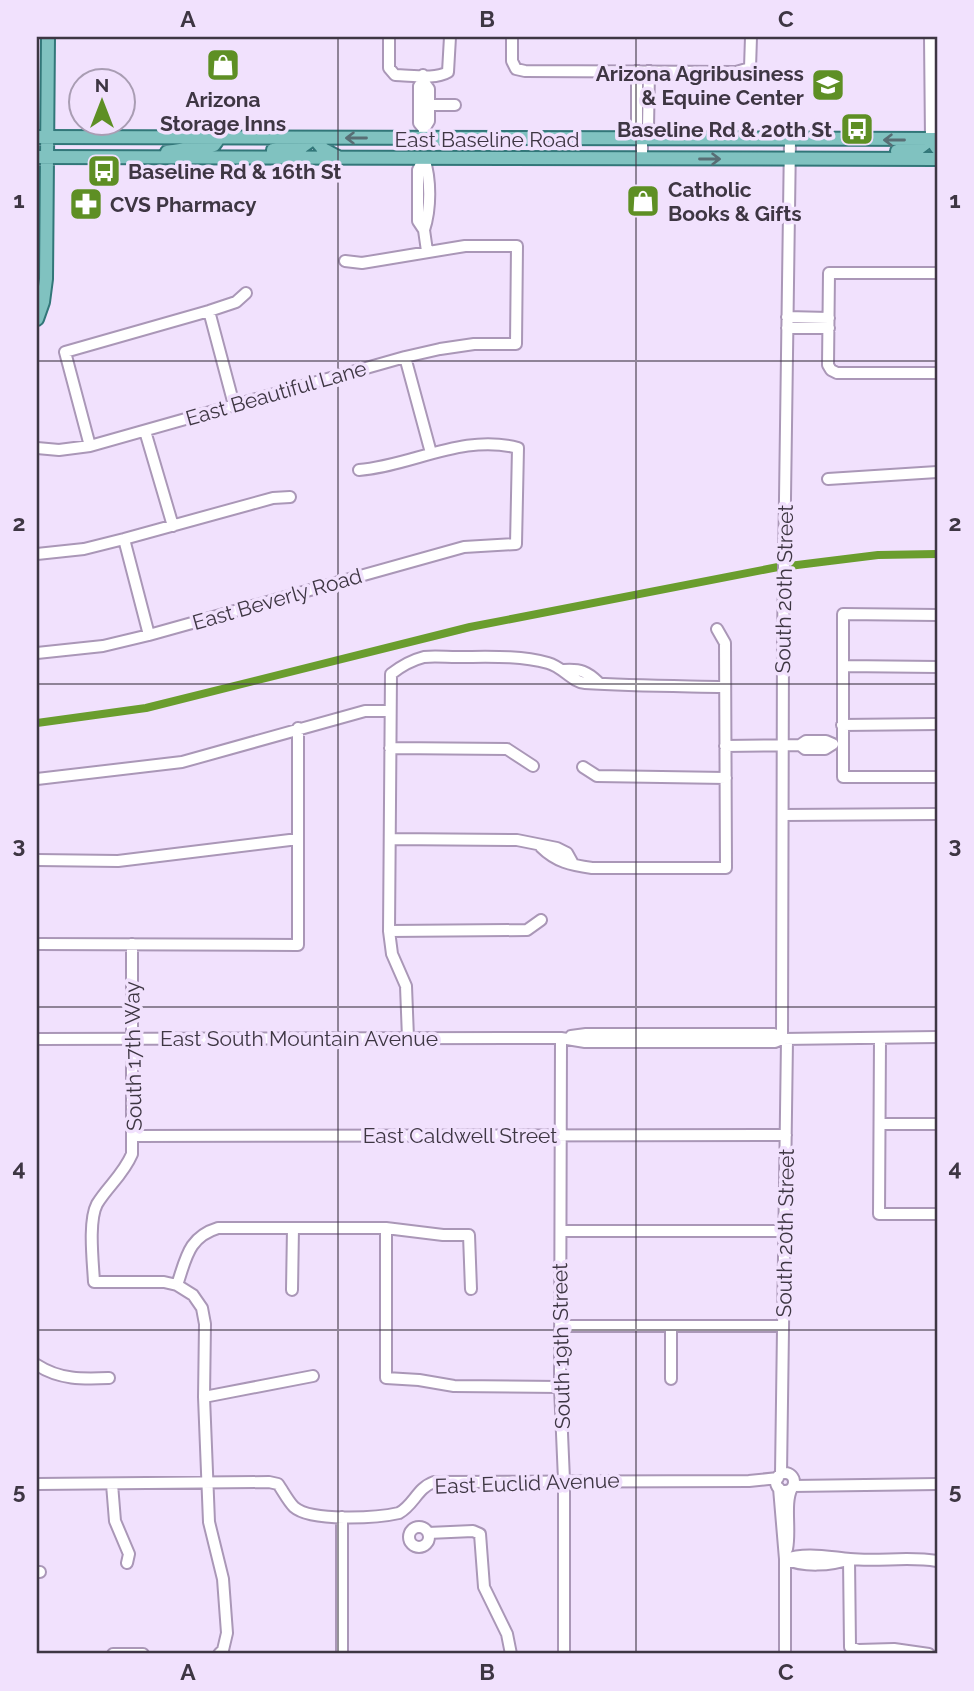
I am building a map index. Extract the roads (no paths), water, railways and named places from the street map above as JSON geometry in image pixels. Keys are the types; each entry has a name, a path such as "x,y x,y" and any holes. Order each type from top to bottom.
{"main road":[{"path":"37,319 43,302 46,279 42,137 48,37"},
{"path":"424,134 424,158"},
{"name":"East Baseline Road","path":"42,137 314,138 424,134 935,142"},
{"path":"154,158 175,150 214,145 219,138"},
{"path":"246,158 265,151 300,148 314,138 323,149 340,158"},
{"path":"842,159 866,152 918,149 935,142"},
{"name":"East Baseline Road","path":"42,157 937,159"}],"street":[{"path":"388,37 389,68 395,75 423,78 448,72 450,37"},
{"path":"512,37 512,61 516,69 525,71 736,72 750,68 751,37"},
{"path":"930,37 935,142"},
{"path":"637,71 643,102"},
{"path":"642,159 642,139 637,128 649,71"},
{"path":"423,78 429,89 424,105 429,121 424,134"},
{"path":"424,105 455,105"},
{"name":"South 20th Street","path":"785,1654 785,1559 790,1535 786,1435 783,1427 786,1135 783,745 790,139"},
{"path":"345,261 362,263 427,251 424,230 418,221 423,199 418,170 424,158"},
{"name":"East Beautiful Lane","path":"37,448 59,450 90,446 440,349 474,344 516,344 517,246 465,246 427,251"},
{"path":"937,273 829,273 828,365 837,373 937,373"},
{"path":"90,446 65,352 236,302 247,293"},
{"path":"209,310 234,405"},
{"path":"787,323 829,323"},
{"path":"359,470 431,453 405,357"},
{"path":"145,431 173,526"},
{"name":"East Beverly Road","path":"37,653 103,646 149,635 464,547 516,544 518,448 506,444 481,444 431,453"},
{"path":"828,479 937,472"},
{"path":"37,554 84,549 273,498 290,497"},
{"path":"124,539 149,635"},
{"path":"937,615 843,614 842,725 838,744 843,777 937,777"},
{"path":"390,839 517,840 541,847 563,864 572,862 592,868 726,868 725,643 717,629"},
{"path":"408,1038 406,986 392,954 389,931 391,674 424,657 522,658 550,664 582,683 619,687 725,687"},
{"path":"843,666 937,667"},
{"path":"37,779 182,762 365,711 390,711"},
{"path":"842,725 937,724"},
{"path":"37,944 298,945 298,729"},
{"path":"726,746 800,745 805,749 825,749 838,744"},
{"path":"390,748 507,749 533,766"},
{"path":"583,767 597,776 726,778"},
{"path":"783,815 937,814"},
{"path":"37,860 118,861 298,839"},
{"path":"389,931 527,930 541,920"},
{"name":"South 17th Way","path":"132,944 132,1154 127,1167 95,1207 94,1282 164,1282 177,1285"},
{"name":"East South Mountain Avenue","path":"37,1039 561,1038 586,1034 774,1034 785,1039 937,1037"},
{"name":"South 19th Street","path":"561,1038 560,1387 564,1480 564,1654"},
{"path":"880,1039 879,1214 937,1214"},
{"path":"880,1124 937,1124"},
{"name":"East Caldwell Street","path":"134,1136 786,1135"},
{"path":"219,1654 223,1650 227,1633 223,1579 209,1522 206,1483 205,1324 202,1308 193,1295 177,1285 189,1251 204,1232 218,1228 386,1228 443,1235 469,1235 471,1289"},
{"path":"292,1290 293,1228"},
{"path":"386,1228 386,1378 419,1380 454,1387 560,1387"},
{"path":"561,1231 786,1231"},
{"path":"560,1326 783,1326"},
{"path":"671,1326 671,1379"},
{"path":"37,1366 60,1377 78,1380 109,1378"},
{"path":"204,1397 313,1376"},
{"name":"East Euclid Avenue","path":"37,1484 278,1484 295,1508 312,1515 342,1517 399,1513 406,1510 421,1488 434,1482 564,1480 937,1484"},
{"path":"112,1484 115,1521 129,1554 127,1563"},
{"path":"342,1517 342,1654"},
{"path":"428,1533 473,1531 480,1534 484,1587 507,1634 511,1654"},
{"path":"785,1559 794,1556 837,1556 849,1559 915,1558 937,1562"},
{"path":"849,1559 850,1647 858,1650 905,1650 929,1654"},
{"path":"113,1654 143,1654"}],"waterway":[{"path":"789,566 878,555 937,554"},
{"path":"37,723 146,708 470,627 778,567"}],"place":[{"name":"Arizona Storage Inns","path":"223,65"},
{"name":"Arizona Agribusiness & Equine Center","path":"828,85"},
{"name":"Baseline Rd & 20th St","path":"857,129"},
{"name":"Baseline Rd & 16th St","path":"104,171"},
{"name":"Catholic Books & Gifts","path":"643,201"},
{"name":"CVS Pharmacy","path":"86,204"}]}
